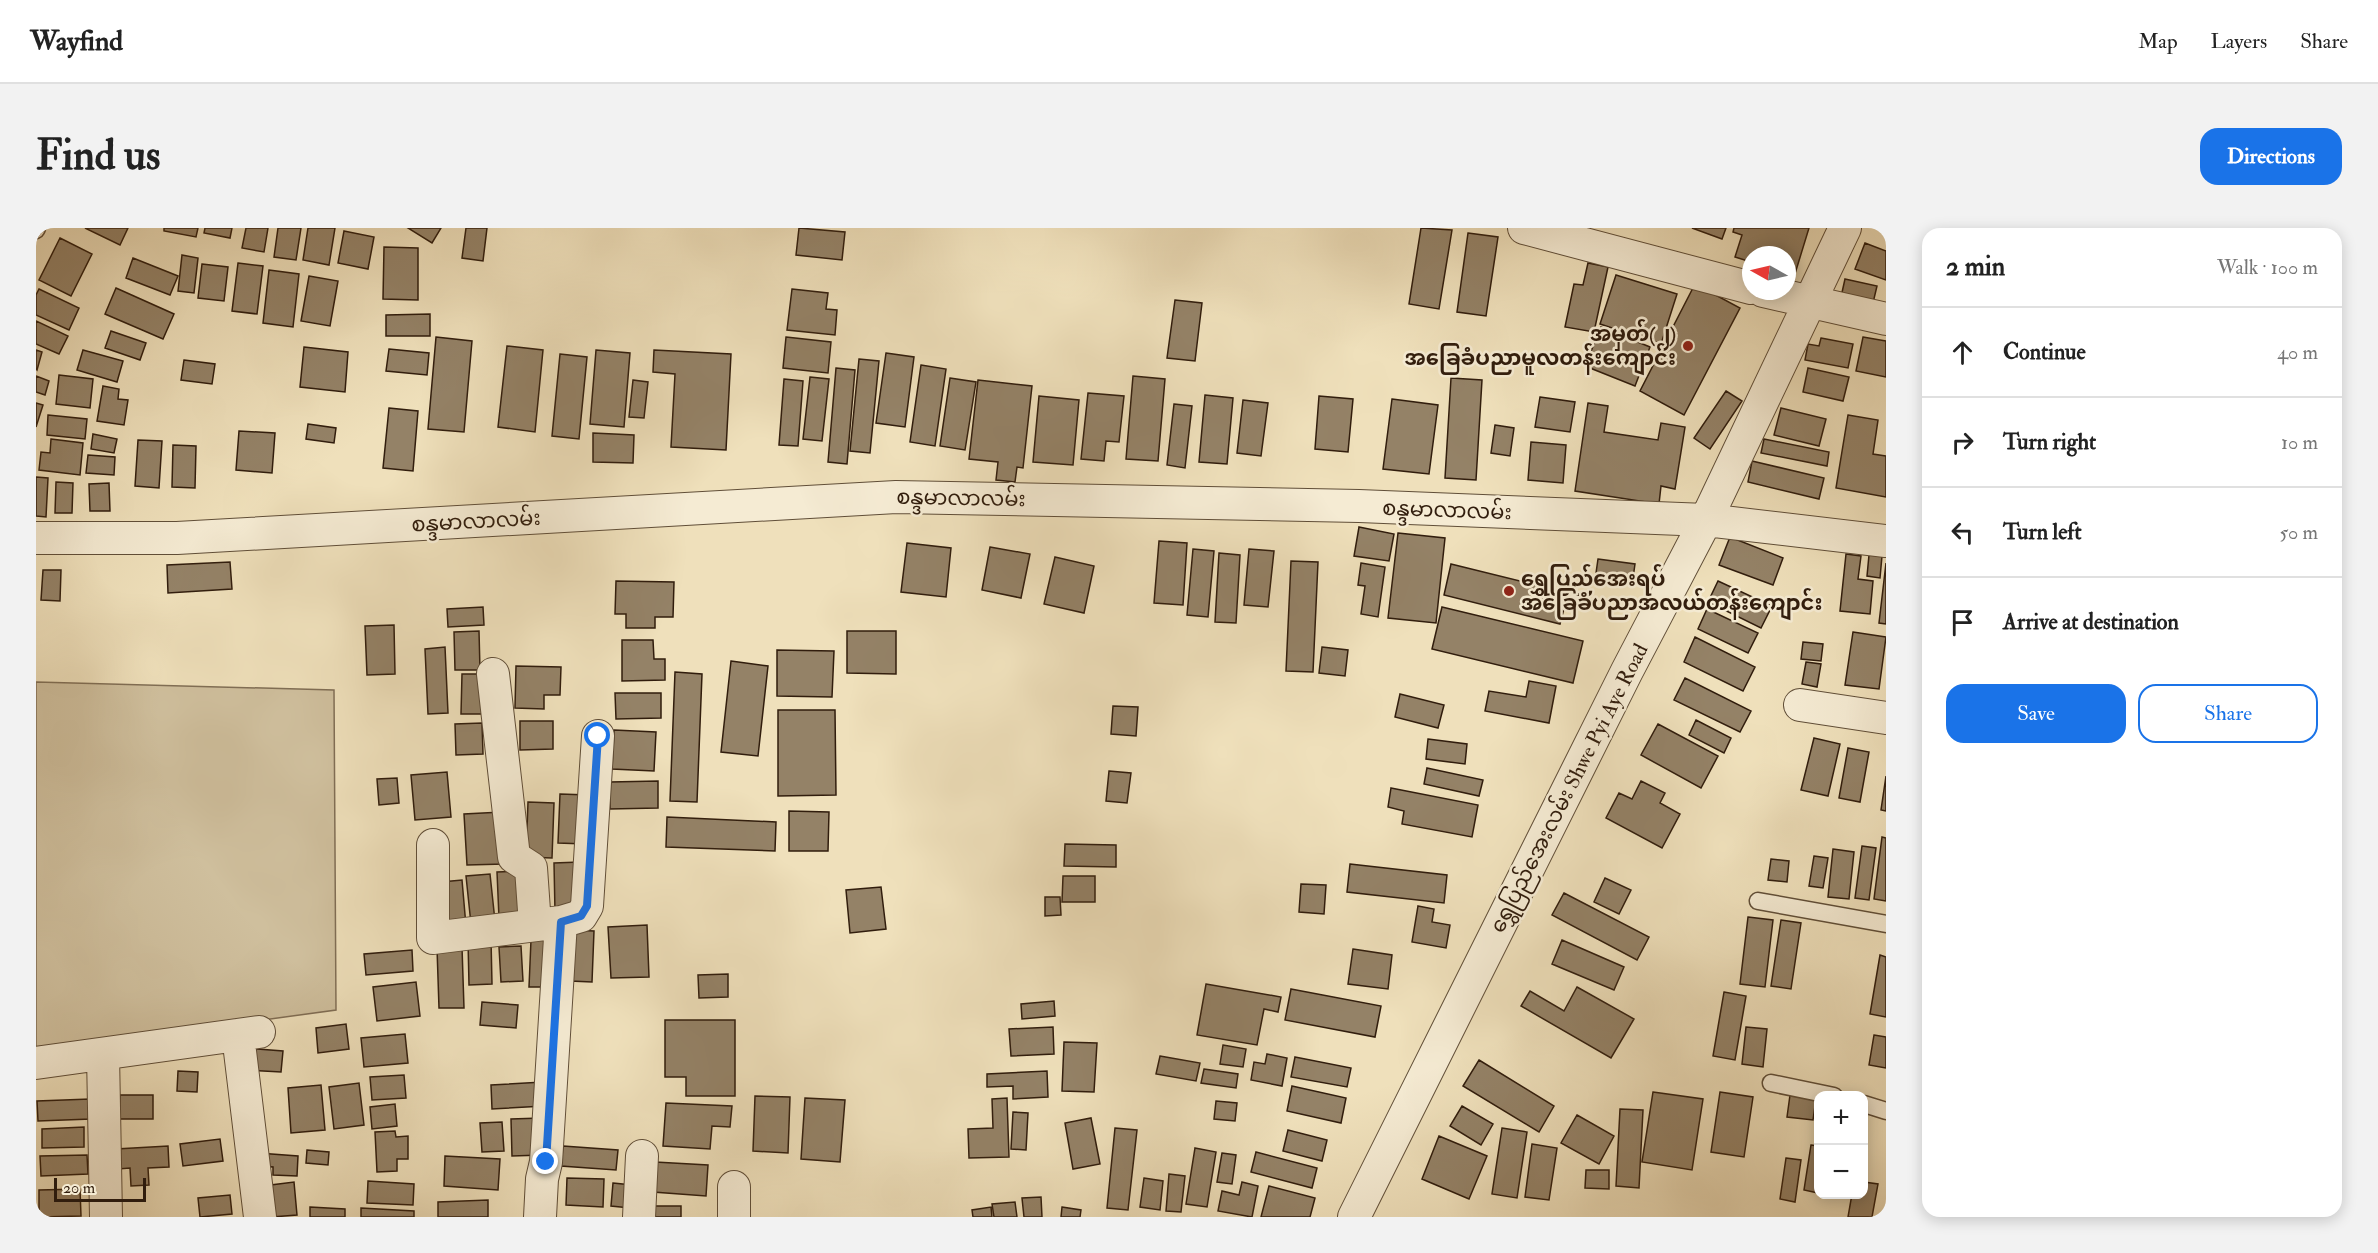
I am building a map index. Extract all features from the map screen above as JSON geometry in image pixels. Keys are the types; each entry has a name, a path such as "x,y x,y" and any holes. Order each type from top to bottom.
{"street":[{"path":"1524,228 1742,286"},
{"name":"ရွှေပြည်အေးလမ်း Shwe Pyi Aye Road","path":"1354,1217 1627,671 1706,520 1845,228"},
{"path":"1796,300 1886,319"},
{"name":"စန္ဒမာလာလမ်း","path":"36,538 177,538 896,497 1359,506 1706,520 1886,541"},
{"path":"493,674 514,856 531,868 548,924 546,1162 542,1179 540,1217"},
{"path":"1800,705 1886,718"},
{"path":"433,845 433,938 548,924 581,916 587,906 598,736"},
{"path":"36,1063 249,1033 260,1217"},
{"path":"103,1054 106,1217"},
{"path":"639,1217 642,1156"}],"lane":[{"path":"1758,901 1886,924"},
{"path":"1771,1083 1814,1091"},
{"path":"1868,1106 1886,1111"}],"shaded area":[{"path":"36,682 334,690 336,1010 36,1051"}],"building":[{"path":"85,228 128,228 120,245"},
{"path":"164,228 198,228 196,237 164,231"},
{"path":"205,228 232,228 230,238 204,233"},
{"path":"246,228 268,228 264,252 242,248"},
{"path":"278,228 301,228 296,260 274,257"},
{"path":"308,228 335,228 329,265 303,260"},
{"path":"408,228 441,228 432,243"},
{"path":"466,228 487,228 483,261 462,258"},
{"path":"799,228 845,232 842,260 796,255"},
{"path":"1421,228 1452,230 1439,309 1409,304"},
{"path":"1692,228 1726,228 1722,239"},
{"path":"1734,228 1809,228 1796,270 1796,246 1742,246 1742,259 1735,257 1742,235 1733,232"},
{"path":"344,231 374,237 368,269 338,263"},
{"path":"1468,233 1498,237 1486,316 1457,312"},
{"path":"60,238 92,254 71,296 39,280"},
{"path":"1865,243 1886,251 1886,280 1855,269"},
{"path":"384,247 418,248 418,300 383,299"},
{"path":"182,255 198,258 194,293 178,291"},
{"path":"133,258 178,276 170,295 126,278"},
{"path":"238,263 263,266 257,314 232,311"},
{"path":"1588,263 1608,267 1594,332 1565,327 1574,284 1583,285"},
{"path":"202,264 228,267 224,301 198,298"},
{"path":"269,270 299,274 293,327 263,323"},
{"path":"1616,275 1677,294 1661,344 1600,324"},
{"path":"309,276 338,281 330,326 301,321"},
{"path":"1845,279 1877,286 1873,303 1841,297"},
{"path":"1695,284 1740,308 1684,415 1640,391"},
{"path":"116,288 174,314 163,339 105,314"},
{"path":"39,289 79,308 69,330 36,315 36,295"},
{"path":"792,289 828,293 826,309 837,310 835,335 787,330"},
{"path":"1175,300 1202,303 1195,361 1167,358"},
{"path":"430,314 430,336 386,336 386,315"},
{"path":"36,321 68,336 59,354 36,344"},
{"path":"1601,327 1650,347 1635,386 1585,366"},
{"path":"111,331 146,343 140,360 105,348"},
{"path":"436,337 472,341 464,432 428,429"},
{"path":"786,337 831,342 828,373 783,368"},
{"path":"1863,337 1886,341 1886,377 1856,371"},
{"path":"1821,338 1853,344 1848,368 1805,360 1808,344 1819,346"},
{"path":"507,346 543,350 535,432 498,427"},
{"path":"304,347 348,352 345,392 300,387"},
{"path":"389,349 429,353 427,375 386,371"},
{"path":"36,350 42,352 37,370 36,369"},
{"path":"83,350 123,361 117,382 77,370"},
{"path":"596,350 630,353 624,427 590,424"},
{"path":"654,350 731,354 726,450 671,447 675,374 653,372"},
{"path":"886,353 914,357 905,427 876,423"},
{"path":"560,354 587,357 579,439 552,436"},
{"path":"859,359 879,361 870,453 850,451"},
{"path":"184,360 215,364 212,384 181,380"},
{"path":"921,365 946,369 935,446 910,442"},
{"path":"836,368 855,370 847,464 828,462"},
{"path":"1808,368 1849,377 1843,401 1803,392"},
{"path":"59,375 93,379 90,408 56,404"},
{"path":"36,376 49,381 45,395 36,392"},
{"path":"1133,376 1165,379 1158,461 1126,459"},
{"path":"810,377 829,379 822,441 803,439"},
{"path":"950,378 976,382 965,450 940,446"},
{"path":"1451,378 1482,380 1476,480 1445,478"},
{"path":"784,379 803,381 798,446 779,445"},
{"path":"633,380 648,382 644,418 629,417"},
{"path":"978,380 1032,386 1023,468 1017,467 1015,482 996,480 998,462 969,459"},
{"path":"103,386 119,389 118,399 128,400 124,425 97,421"},
{"path":"1726,391 1742,401 1710,449 1694,438"},
{"path":"1088,393 1124,396 1119,442 1106,441 1104,461 1081,459"},
{"path":"1205,395 1233,398 1227,464 1199,462"},
{"path":"1039,396 1079,400 1073,465 1033,462"},
{"path":"1319,396 1353,399 1348,452 1315,449"},
{"path":"1540,397 1575,402 1570,432 1535,427"},
{"path":"1392,399 1438,405 1429,474 1383,469"},
{"path":"1243,400 1268,403 1261,456 1237,453"},
{"path":"36,403 43,405 36,427"},
{"path":"1588,403 1608,406 1604,432 1658,440 1661,423 1685,427 1675,489 1661,486 1659,504 1575,491"},
{"path":"1174,404 1192,406 1185,468 1167,465"},
{"path":"389,408 418,411 413,471 383,468"},
{"path":"1781,408 1826,419 1819,446 1774,435"},
{"path":"48,415 87,419 85,439 47,435"},
{"path":"1848,415 1878,420 1873,454 1886,456 1886,497 1836,488"},
{"path":"308,424 336,428 334,443 306,439"},
{"path":"1495,425 1514,428 1510,456 1491,453"},
{"path":"239,431 275,433 272,473 236,470"},
{"path":"593,433 634,435 633,463 593,462"},
{"path":"93,434 117,439 114,453 91,449"},
{"path":"51,439 83,443 80,475 39,470 41,452 50,453"},
{"path":"1764,439 1829,452 1827,466 1761,453"},
{"path":"138,440 162,441 159,488 135,486"},
{"path":"1531,442 1566,445 1563,483 1528,480"},
{"path":"173,445 196,446 195,488 172,487"},
{"path":"88,455 115,457 114,475 86,473"},
{"path":"1752,461 1824,478 1819,499 1748,482"},
{"path":"36,477 48,478 46,517 36,516"},
{"path":"56,482 73,483 72,513 55,513"},
{"path":"109,483 110,511 90,511 89,484"},
{"path":"1359,527 1394,534 1389,561 1354,556"},
{"path":"1398,533 1445,538 1436,623 1388,618"},
{"path":"1730,537 1783,558 1773,585 1719,565"},
{"path":"1159,541 1187,543 1183,605 1154,603"},
{"path":"907,543 951,548 946,597 901,592"},
{"path":"990,547 1030,554 1021,598 982,590"},
{"path":"1193,549 1214,551 1208,617 1187,615"},
{"path":"1249,549 1274,551 1268,607 1244,605"},
{"path":"1219,553 1240,555 1236,623 1215,622"},
{"path":"1846,554 1861,556 1858,579 1873,581 1870,614 1840,611"},
{"path":"1869,555 1882,556 1880,578 1867,576"},
{"path":"1055,557 1094,566 1084,613 1044,604"},
{"path":"1598,559 1635,564 1632,585 1595,580"},
{"path":"1291,561 1318,562 1313,672 1286,671"},
{"path":"230,562 232,589 168,593 167,565"},
{"path":"1361,563 1385,567 1378,617 1361,614 1365,586 1358,585"},
{"path":"1886,563 1886,624 1879,623"},
{"path":"1451,564 1568,593 1560,624 1444,595"},
{"path":"43,570 61,570 60,601 41,600"},
{"path":"616,581 674,582 673,617 655,617 655,628 626,628 626,614 615,614"},
{"path":"1718,581 1772,606 1761,628 1708,602"},
{"path":"483,607 484,625 448,627 447,609"},
{"path":"1442,607 1583,641 1573,683 1432,649"},
{"path":"1707,609 1758,633 1748,653 1698,629"},
{"path":"394,625 395,674 367,675 365,626"},
{"path":"479,631 480,670 455,670 454,632"},
{"path":"847,631 896,631 896,674 847,673"},
{"path":"1853,632 1886,637 1879,689 1845,685"},
{"path":"1695,637 1755,667 1743,691 1684,662"},
{"path":"622,640 653,640 654,659 665,659 665,680 622,681"},
{"path":"1803,642 1823,644 1821,661 1801,659"},
{"path":"445,647 448,713 428,714 425,649"},
{"path":"1322,647 1348,650 1345,676 1319,673"},
{"path":"777,650 834,651 832,697 777,696"},
{"path":"731,661 768,666 758,756 721,752"},
{"path":"1806,662 1821,664 1817,687 1802,684"},
{"path":"516,666 561,667 560,695 544,695 544,709 515,708"},
{"path":"675,672 702,674 697,802 670,801"},
{"path":"462,674 484,674 484,714 461,714"},
{"path":"1685,678 1751,711 1740,732 1674,700"},
{"path":"1529,681 1556,686 1549,723 1485,711 1489,691 1526,697"},
{"path":"615,693 661,693 661,718 616,719"},
{"path":"1400,694 1444,705 1438,728 1395,717"},
{"path":"1113,706 1138,707 1136,736 1111,734"},
{"path":"778,710 835,710 836,795 778,796"},
{"path":"1696,720 1731,738 1724,753 1689,735"},
{"path":"520,721 553,721 553,749 520,750"},
{"path":"482,723 483,754 456,755 455,724"},
{"path":"1658,724 1718,756 1701,788 1641,755"},
{"path":"614,730 656,732 654,771 612,769"},
{"path":"1814,738 1840,744 1828,796 1801,790"},
{"path":"1428,739 1467,744 1465,764 1426,759"},
{"path":"1848,748 1869,752 1860,802 1839,798"},
{"path":"1427,768 1483,780 1479,796 1424,784"},
{"path":"1109,771 1131,773 1127,803 1106,801"},
{"path":"447,772 451,817 415,820 411,775"},
{"path":"1886,776 1886,811 1881,810"},
{"path":"397,778 399,803 379,805 377,779"},
{"path":"658,781 658,808 610,809 610,782"},
{"path":"1641,781 1665,793 1660,803 1680,814 1662,848 1606,818 1619,793 1632,799"},
{"path":"1391,788 1478,805 1472,837 1402,824 1404,811 1388,807"},
{"path":"560,794 588,795 585,844 558,843"},
{"path":"528,802 554,803 552,858 526,857"},
{"path":"789,811 829,812 828,851 789,851"},
{"path":"502,812 504,864 467,865 464,814"},
{"path":"667,817 776,822 775,851 666,847"},
{"path":"1882,837 1886,838 1886,901 1874,899"},
{"path":"1065,844 1116,845 1116,867 1064,866"},
{"path":"1862,846 1876,848 1869,900 1855,898"},
{"path":"1833,849 1854,852 1849,899 1828,897"},
{"path":"1814,856 1828,858 1823,888 1809,886"},
{"path":"1771,859 1789,861 1787,882 1768,880"},
{"path":"580,862 581,912 555,912 554,863"},
{"path":"1350,864 1447,875 1444,903 1347,892"},
{"path":"518,871 521,916 499,918 497,872"},
{"path":"490,874 495,921 471,924 466,876"},
{"path":"1063,876 1095,876 1095,902 1062,902"},
{"path":"1605,878 1631,890 1619,914 1594,902"},
{"path":"462,880 466,926 445,928 441,882"},
{"path":"1301,884 1326,885 1324,914 1299,912"},
{"path":"881,887 886,929 850,933 846,890"},
{"path":"1564,893 1649,937 1637,960 1552,915"},
{"path":"1045,897 1060,897 1061,915 1045,916"},
{"path":"1418,906 1434,909 1432,922 1450,925 1446,948 1412,942"},
{"path":"1748,917 1773,920 1765,987 1740,984"},
{"path":"1781,920 1801,923 1791,989 1771,986"},
{"path":"647,925 649,977 611,978 608,927"},
{"path":"572,930 594,931 592,982 570,981"},
{"path":"491,939 492,984 469,985 468,940"},
{"path":"531,940 551,940 550,987 529,987"},
{"path":"1562,940 1624,967 1614,990 1552,964"},
{"path":"521,946 523,981 501,982 499,947"},
{"path":"462,947 464,1008 439,1008 437,948"},
{"path":"1353,949 1392,955 1388,989 1348,984"},
{"path":"412,950 413,971 366,975 364,954"},
{"path":"1880,955 1886,957 1886,1017 1870,1014"},
{"path":"728,974 728,997 699,998 698,975"},
{"path":"416,982 420,1016 377,1021 373,987"},
{"path":"1206,984 1281,997 1278,1012 1264,1009 1257,1045 1197,1035"},
{"path":"1577,987 1634,1019 1611,1058 1521,1006 1530,991 1564,1011"},
{"path":"1291,989 1381,1006 1375,1037 1285,1020"},
{"path":"1724,992 1746,996 1735,1060 1713,1056"},
{"path":"1054,1001 1055,1016 1022,1019 1021,1004"},
{"path":"482,1002 518,1005 516,1028 480,1025"},
{"path":"665,1020 735,1020 735,1096 686,1096 686,1077 665,1077"},
{"path":"346,1024 349,1049 318,1053 316,1028"},
{"path":"1053,1027 1054,1054 1011,1056 1009,1029"},
{"path":"1746,1027 1767,1029 1763,1067 1742,1064"},
{"path":"405,1034 408,1063 364,1067 361,1038"},
{"path":"1874,1035 1886,1037 1886,1068 1869,1065"},
{"path":"1064,1042 1097,1043 1094,1092 1062,1091"},
{"path":"1223,1045 1246,1049 1243,1067 1220,1064"},
{"path":"245,1048 283,1051 281,1072 243,1070"},
{"path":"1267,1054 1287,1058 1282,1086 1251,1080 1254,1062 1265,1064"},
{"path":"1160,1056 1200,1063 1196,1081 1156,1074"},
{"path":"1295,1057 1351,1068 1347,1087 1291,1077"},
{"path":"1479,1060 1554,1106 1539,1132 1463,1086"},
{"path":"1204,1069 1238,1074 1236,1088 1201,1083"},
{"path":"178,1071 198,1072 197,1092 177,1091"},
{"path":"1047,1071 1048,1097 1013,1099 1013,1086 987,1087 987,1074"},
{"path":"404,1075 406,1098 372,1100 370,1077"},
{"path":"543,1082 544,1106 492,1109 491,1085"},
{"path":"359,1083 364,1125 334,1129 329,1087"},
{"path":"321,1085 325,1130 291,1133 288,1088"},
{"path":"1292,1086 1346,1098 1341,1123 1287,1111"},
{"path":"1653,1092 1703,1099 1692,1170 1642,1162"},
{"path":"1720,1092 1753,1097 1744,1157 1711,1152"},
{"path":"120,1095 153,1095 153,1119 119,1119"},
{"path":"1790,1095 1814,1099 1813,1120 1787,1117"},
{"path":"755,1096 790,1097 788,1153 753,1151"},
{"path":"805,1098 845,1100 840,1162 801,1159"},
{"path":"1007,1098 1009,1157 969,1158 968,1129 993,1128 992,1099"},
{"path":"90,1099 91,1119 38,1121 37,1101"},
{"path":"1216,1101 1237,1103 1235,1121 1214,1119"},
{"path":"666,1103 732,1106 730,1127 712,1126 710,1149 663,1146"},
{"path":"395,1104 397,1126 372,1129 370,1107"},
{"path":"1462,1106 1493,1124 1481,1145 1450,1126"},
{"path":"1620,1109 1643,1110 1639,1188 1616,1186"},
{"path":"1013,1112 1028,1113 1026,1150 1011,1149"},
{"path":"1577,1115 1614,1136 1599,1164 1561,1143"},
{"path":"541,1118 542,1155 512,1156 511,1119"},
{"path":"1091,1118 1100,1164 1073,1169 1065,1123"},
{"path":"502,1122 504,1151 482,1152 480,1123"},
{"path":"84,1127 84,1147 42,1148 42,1129"},
{"path":"1115,1128 1137,1130 1128,1210 1107,1208"},
{"path":"1502,1128 1527,1132 1517,1198 1492,1194"},
{"path":"1288,1130 1327,1140 1322,1161 1283,1151"},
{"path":"395,1131 396,1137 408,1136 408,1159 397,1159 397,1171 377,1172 375,1132"},
{"path":"1439,1136 1487,1156 1469,1199 1422,1179"},
{"path":"220,1139 223,1161 183,1166 180,1144"},
{"path":"1532,1144 1557,1148 1549,1200 1525,1197"},
{"path":"1811,1145 1814,1145 1814,1192 1804,1190"},
{"path":"168,1146 169,1167 148,1168 149,1185 131,1186 130,1168 118,1169 116,1149"},
{"path":"563,1146 618,1150 616,1170 561,1166"},
{"path":"1195,1148 1216,1152 1207,1207 1186,1204"},
{"path":"307,1150 329,1152 328,1165 306,1163"},
{"path":"1256,1152 1317,1168 1312,1188 1251,1172"},
{"path":"258,1153 298,1156 297,1176 273,1175 273,1167 257,1166"},
{"path":"1222,1153 1236,1155 1232,1184 1217,1182"},
{"path":"87,1155 88,1174 41,1176 40,1156"},
{"path":"445,1156 500,1159 498,1190 444,1186"},
{"path":"1786,1158 1801,1160 1795,1202 1780,1199"},
{"path":"655,1162 708,1165 706,1196 653,1192"},
{"path":"1586,1170 1609,1170 1609,1189 1585,1188"},
{"path":"1169,1174 1185,1176 1181,1212 1166,1211"},
{"path":"567,1178 604,1179 603,1207 566,1205"},
{"path":"1144,1178 1163,1181 1160,1210 1140,1207"},
{"path":"368,1181 414,1184 413,1205 367,1203"},
{"path":"294,1182 297,1215 272,1217 263,1186"},
{"path":"1242,1182 1258,1186 1252,1217 1218,1211 1222,1191 1239,1195"},
{"path":"613,1183 632,1185 630,1208 611,1206"},
{"path":"1868,1183 1878,1184 1872,1217 1848,1217 1851,1199 1868,1199"},
{"path":"1269,1186 1315,1198 1310,1217 1261,1217"},
{"path":"80,1189 81,1216 39,1217 39,1190"},
{"path":"230,1195 232,1214 200,1217 198,1198"},
{"path":"1041,1197 1042,1217 1024,1217 1022,1198"},
{"path":"488,1200 488,1217 438,1217 438,1202"},
{"path":"1015,1202 1017,1217 994,1217 992,1204"},
{"path":"643,1206 681,1206 681,1217 643,1217"},
{"path":"310,1207 345,1209 345,1217 310,1217"},
{"path":"991,1207 992,1217 973,1217 972,1210"},
{"path":"1062,1207 1081,1210 1080,1217 1061,1217"},
{"path":"361,1208 414,1211 414,1217 361,1217"}],"place":[{"name":"အမှတ်(၂) အခြေခံပညာမူလတန်းကျောင်း","path":"1688,346"},
{"name":"ရွှေပြည်အေးရပ် အခြေခံပညာအလယ်တန်းကျောင်း","path":"1509,591"}],"route":[{"path":"546,1162 561,922 581,916 587,906 598,736"}]}
